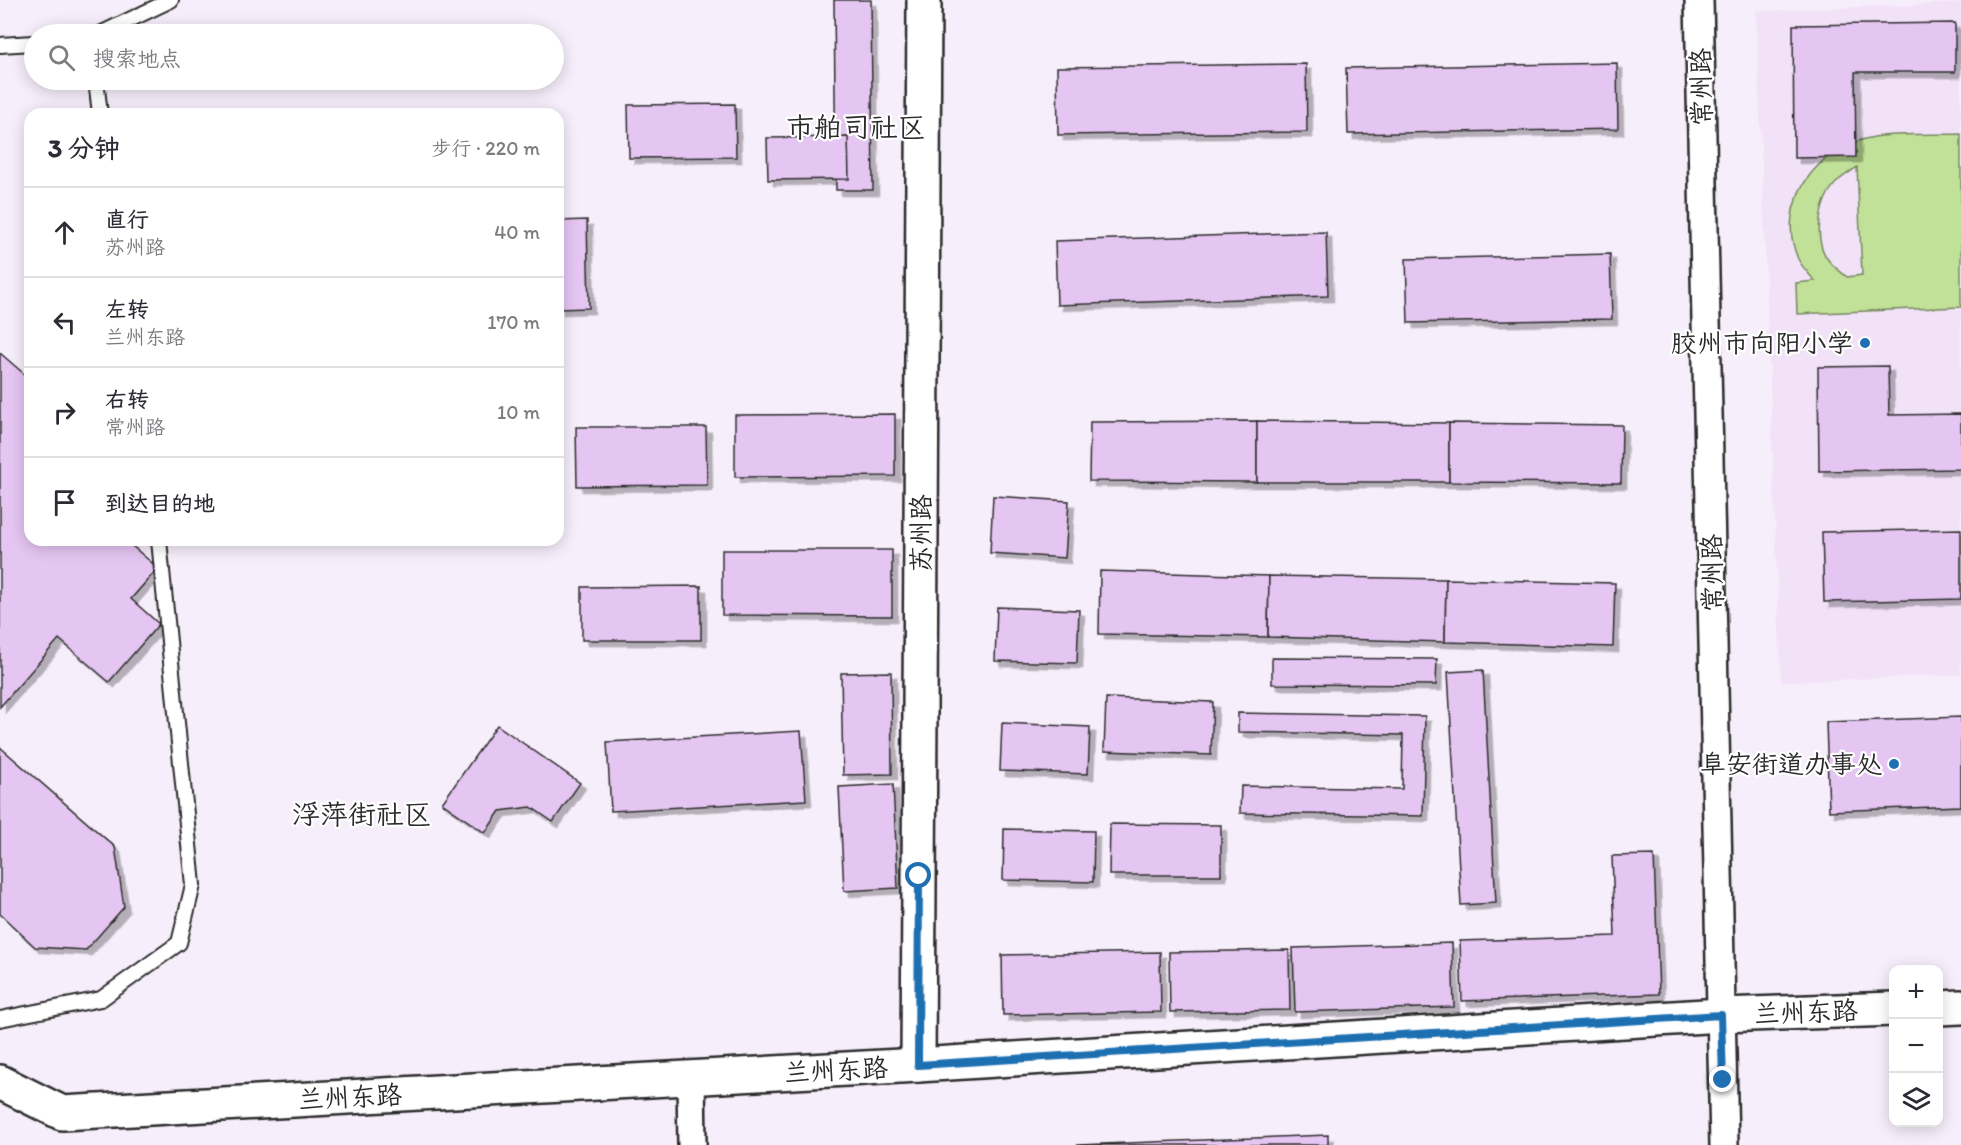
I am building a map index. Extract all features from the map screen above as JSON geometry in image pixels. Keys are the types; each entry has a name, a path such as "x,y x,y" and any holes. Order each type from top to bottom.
{"main road":[{"name":"苏州路","path":"918,1065 924,0"},
{"path":"1943,1008 1961,1007"},
{"name":"兰州东路","path":"0,1082 62,1113 918,1065 1721,1015 1889,1009"}],"street":[{"name":"常州路","path":"1699,0 1724,1145"},
{"path":"691,1078 692,1145"}],"lane":[{"path":"121,24 171,0"},
{"path":"0,45 24,44"},
{"path":"97,90 99,108"},
{"path":"0,1019 101,999 179,943 193,885 160,546"}],"shaded area":[{"name":"胶州市向阳小学","path":"1961,3 1961,675 1781,682 1756,11"}],"green space":[{"path":"1961,134 1961,307 1797,314 1796,283 1815,281 1798,259 1792,238 1792,218 1796,198 1819,165 1835,152 1853,143 1874,137","holes":["1857,167 1862,275 1847,277 1831,263 1824,252 1819,231 1822,209 1831,189 1840,179"]}],"building":[{"path":"834,0 871,0 873,190 836,190"},
{"path":"1955,23 1955,72 1855,72 1856,157 1794,158 1793,25"},
{"path":"1617,63 1618,129 1348,134 1346,68"},
{"path":"1306,64 1307,132 1058,135 1057,67"},
{"path":"735,104 736,157 629,158 628,105"},
{"path":"848,137 849,179 768,180 767,138"},
{"path":"587,220 589,308 564,309 564,221"},
{"path":"1326,232 1328,296 1057,305 1055,241"},
{"path":"1610,254 1612,319 1408,323 1406,259"},
{"path":"0,353 24,374 24,546 132,546 158,568 131,599 159,624 109,682 59,639 0,707"},
{"path":"1888,366 1889,415 1961,414 1961,469 1819,471 1818,367"},
{"path":"895,414 895,476 735,477 735,415"},
{"path":"1257,421 1257,482 1089,481 1090,422"},
{"path":"1257,421 1449,423 1449,482 1257,482"},
{"path":"1449,423 1622,425 1621,483 1449,482"},
{"path":"576,427 706,427 707,485 577,486"},
{"path":"993,496 1069,501 1065,558 990,553"},
{"path":"1961,529 1961,599 1824,602 1822,532"},
{"path":"722,550 892,550 892,616 722,615"},
{"path":"1100,571 1269,576 1268,637 1099,634"},
{"path":"1269,576 1446,579 1445,642 1268,637"},
{"path":"1446,579 1615,583 1613,647 1445,642"},
{"path":"701,586 701,640 582,640 582,587"},
{"path":"997,607 1079,610 1077,663 995,661"},
{"path":"1272,658 1437,659 1436,685 1272,684"},
{"path":"1483,670 1496,903 1461,905 1448,672"},
{"path":"891,672 892,774 843,775 841,673"},
{"path":"1106,698 1213,702 1211,755 1104,751"},
{"path":"1238,713 1425,716 1423,816 1240,813 1241,786 1402,789 1403,735 1238,732"},
{"name":"阜安街道办事处","path":"1961,717 1961,806 1829,811 1826,722"},
{"path":"1002,723 1090,727 1088,774 1000,771"},
{"path":"497,725 580,783 553,822 531,807 500,811 485,833 442,803"},
{"path":"801,731 806,800 611,811 607,742"},
{"path":"0,747 115,847 124,907 86,950 35,947 0,914"},
{"path":"893,784 898,888 844,891 839,787"},
{"path":"1110,824 1221,825 1221,875 1109,875"},
{"path":"1004,829 1094,831 1093,882 1003,880"},
{"path":"1654,855 1659,994 1462,1001 1460,941 1615,936 1612,856"},
{"path":"1452,943 1454,1007 1295,1012 1293,948"},
{"path":"1289,950 1290,1010 1170,1012 1169,952"},
{"path":"1160,952 1161,1012 1003,1015 1002,955"},
{"path":"1328,1135 1328,1145 1077,1145"}],"place":[{"name":"胶州市向阳小学","path":"1865,343"},
{"name":"阜安街道办事处","path":"1894,764"}],"district":[{"name":"市舶司社区","path":"856,127"},
{"name":"浮萍街社区","path":"362,814"}],"route":[{"path":"919,876 918,1065 1721,1015 1723,1080"}]}
